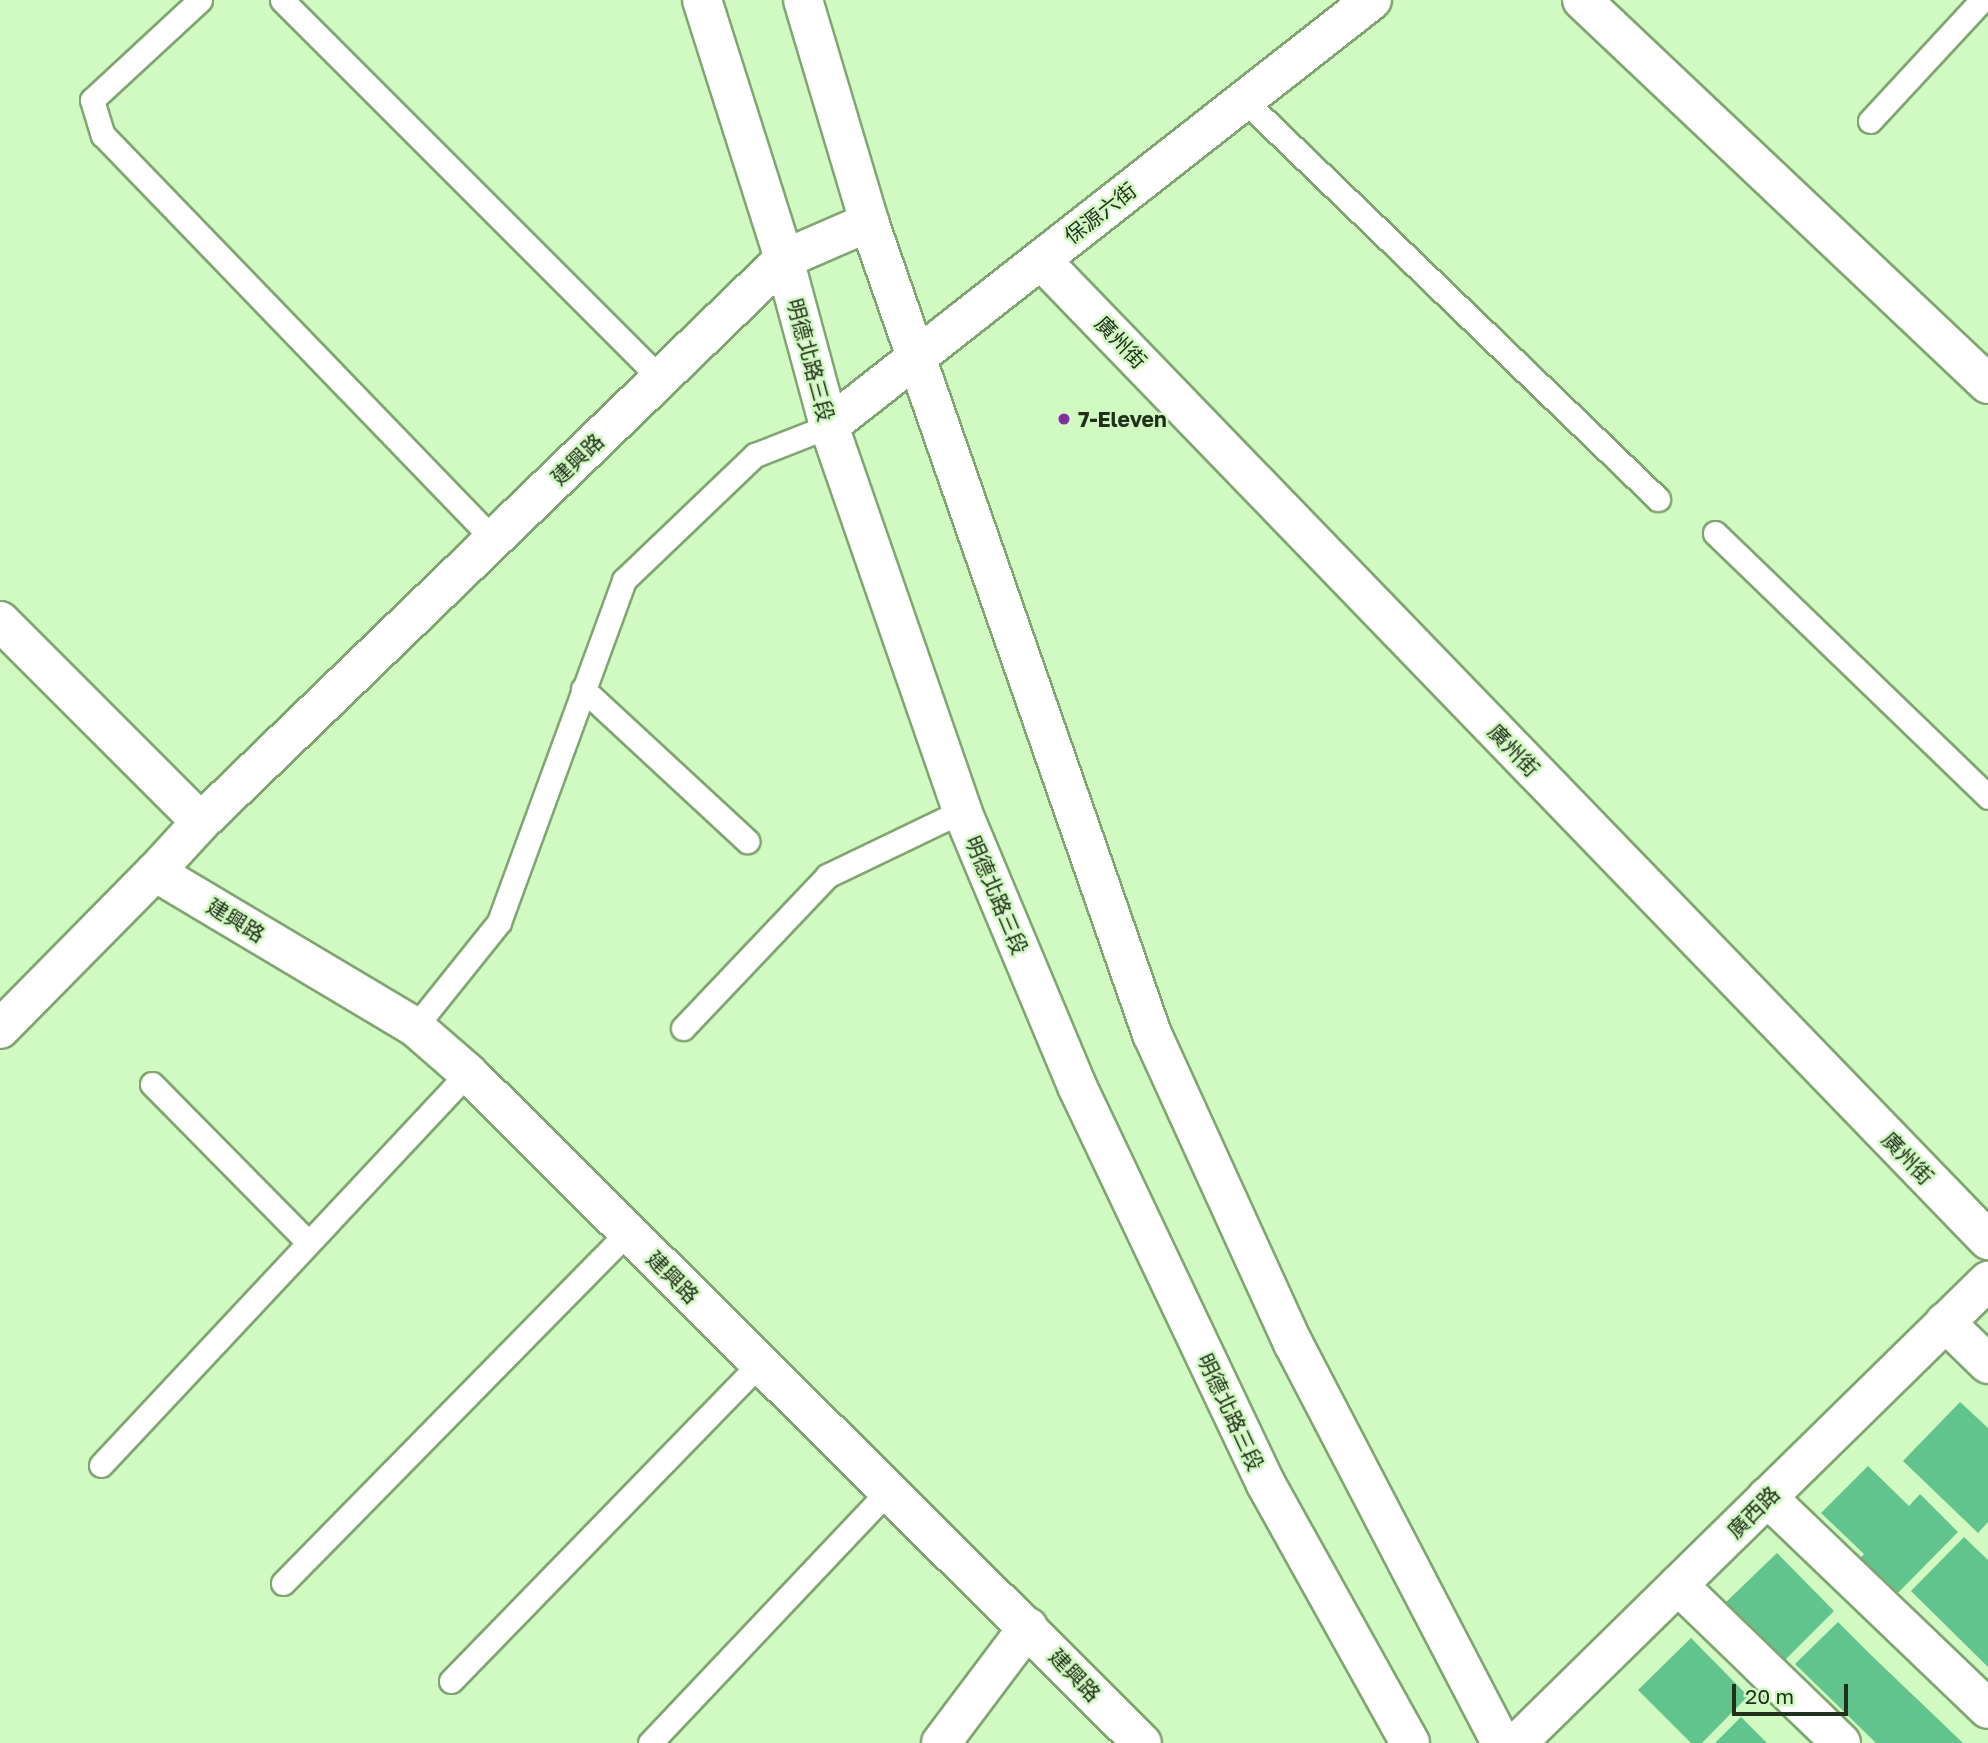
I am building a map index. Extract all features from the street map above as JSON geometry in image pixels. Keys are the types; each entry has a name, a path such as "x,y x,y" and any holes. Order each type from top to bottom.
{"street":[{"name":"明德北路三段","path":"702,0 784,259 829,426 962,811 1077,1086 1266,1484 1410,1743"},
{"path":"803,0 869,222 1152,1034 1293,1343 1501,1743"},
{"name":"保源六街","path":"829,426 916,355 1372,0"},
{"path":"1582,0 1988,384"},
{"name":"建興路","path":"0,1029 201,822 784,259 869,222"},
{"name":"廣州街","path":"1041,260 1988,1240"},
{"path":"0,621 201,822"},
{"name":"建興路","path":"155,872 415,1027 468,1073 1142,1743"},
{"name":"廣西路","path":"1517,1743 1988,1281"},
{"path":"1945,1322 1988,1364"},
{"path":"1768,1497 1988,1709"},
{"path":"1678,1585 1840,1743"},
{"path":"941,1743 1028,1627"}],"lane":[{"path":"200,0 92,100 103,135 494,540"},
{"path":"282,0 661,379"},
{"path":"1870,121 1982,0"},
{"path":"1244,100 1658,499"},
{"path":"415,1027 499,922 624,580 755,455 829,426"},
{"path":"1715,533 1988,797"},
{"path":"583,689 747,841"},
{"path":"683,1028 827,876 962,811"},
{"path":"101,1465 468,1073"},
{"path":"152,1084 309,1242"},
{"path":"282,1583 628,1232"},
{"path":"451,1681 760,1363"},
{"path":"650,1743 888,1491"}],"building":[{"path":"1960,1402 1988,1428 1988,1522 1978,1533 1903,1461"},
{"path":"1868,1466 1909,1506 1920,1494 1958,1532 1889,1602 1852,1567 1864,1554 1821,1513"},
{"path":"1964,1537 1988,1560 1988,1667 1911,1591"},
{"path":"1777,1553 1834,1611 1782,1663 1724,1604"},
{"path":"1838,1622 1963,1743 1876,1743 1795,1664"},
{"path":"1691,1638 1748,1696 1702,1743 1691,1743 1638,1690"},
{"path":"1741,1717 1767,1743 1715,1743"}],"place":[{"name":"7-Eleven","path":"1064,419"}]}
